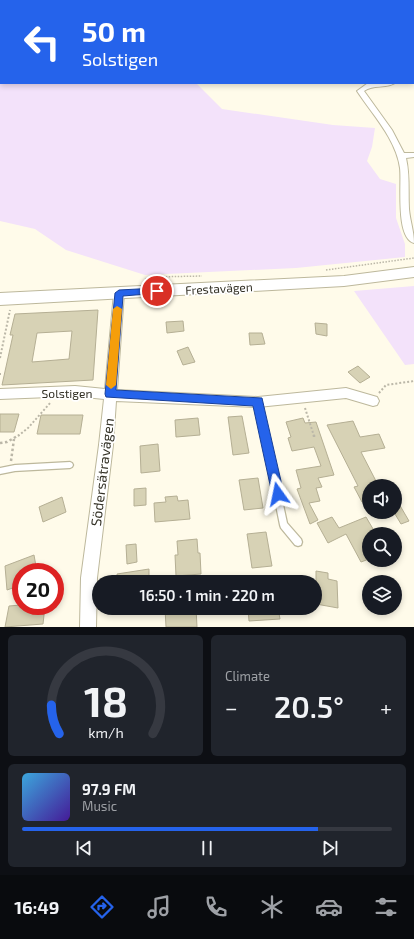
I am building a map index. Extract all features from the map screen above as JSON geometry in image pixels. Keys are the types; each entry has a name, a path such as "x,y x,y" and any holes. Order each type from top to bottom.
{"street":[{"path":"380,84 368,85 360,91 383,123 401,156 405,176 404,215 414,240"},
{"path":"401,156 414,155"},
{"name":"Frestavägen","path":"5,303 119,293 344,281 414,272"},
{"name":"Södersätravägen","path":"88,627 89,578 106,445 119,293"},
{"name":"Solstigen","path":"0,394 61,391 258,402 346,393 373,401"}],"lane":[{"path":"258,402 284,525 298,542"},
{"path":"0,471 15,468 70,465"}],"path":[{"path":"0,358 5,303"},
{"path":"373,401 386,385 414,381"},
{"path":"0,443 8,443 24,431 61,391"},
{"path":"301,397 314,437"},
{"path":"11,456 14,439"}],"shaded area":[{"path":"0,84 197,84 222,109 333,125 375,128 372,147 367,161 380,179 396,184 396,218 405,244 405,257 296,268 145,275 66,250 35,229 0,221"},
{"path":"414,286 414,364 405,365 354,291"}],"building":[{"path":"98,310 93,380 2,385 13,335 10,335 15,314","holes":["72,331 69,359 32,362 37,333"]},
{"path":"183,321 184,331 167,333 166,322"},
{"path":"315,323 327,324 327,336 316,334"},
{"path":"249,333 262,333 265,344 250,345"},
{"path":"188,347 195,362 183,365 177,351"},
{"path":"358,366 370,377 360,383 348,372"},
{"path":"0,414 19,414 14,432 0,432"},
{"path":"41,415 83,415 80,434 37,434"},
{"path":"242,416 249,453 233,455 228,417"},
{"path":"198,418 200,435 176,437 175,420"},
{"path":"303,418 305,423 316,422 334,475 318,478 322,487 316,488 320,501 309,503 318,520 310,524 297,489 301,488 296,470 321,466 314,447 292,451 288,438 291,437 286,422"},
{"path":"353,421 360,437 379,434 385,448 361,452 375,479 362,479 362,502 354,487 358,486 327,425"},
{"path":"158,444 160,471 141,473 140,446"},
{"path":"258,478 263,508 244,510 239,480"},
{"path":"146,488 146,505 134,506 134,489"},
{"path":"177,496 178,501 188,500 190,519 155,522 154,503 166,502 165,497"},
{"path":"62,497 66,512 43,522 39,507"},
{"path":"402,509 409,521 401,524 398,519 402,519"},
{"path":"332,517 339,528 362,519 367,519 372,527 362,527 362,562 346,534 328,543 317,523"},
{"path":"266,532 272,566 252,568 247,534"},
{"path":"197,539 198,553 200,553 201,574 176,575 175,555 178,555 177,541"},
{"path":"136,544 137,562 127,564 126,545"},
{"path":"34,555 35,563 13,563"},
{"path":"12,563 12,588 7,590 5,566"},
{"path":"149,569 149,575 117,574"},
{"path":"316,571 328,573 328,579 337,581 338,608 322,605 322,575 316,575"},
{"path":"9,606 12,606 12,615 44,615 43,624 5,627"},
{"path":"165,615 196,615 197,627 166,627"},
{"path":"249,615 279,615 280,619 249,621"}],"slow traffic":[{"path":"111,385 117,309"}],"route":[{"path":"157,291 119,293 110,394 123,396 258,402 278,494"}]}
